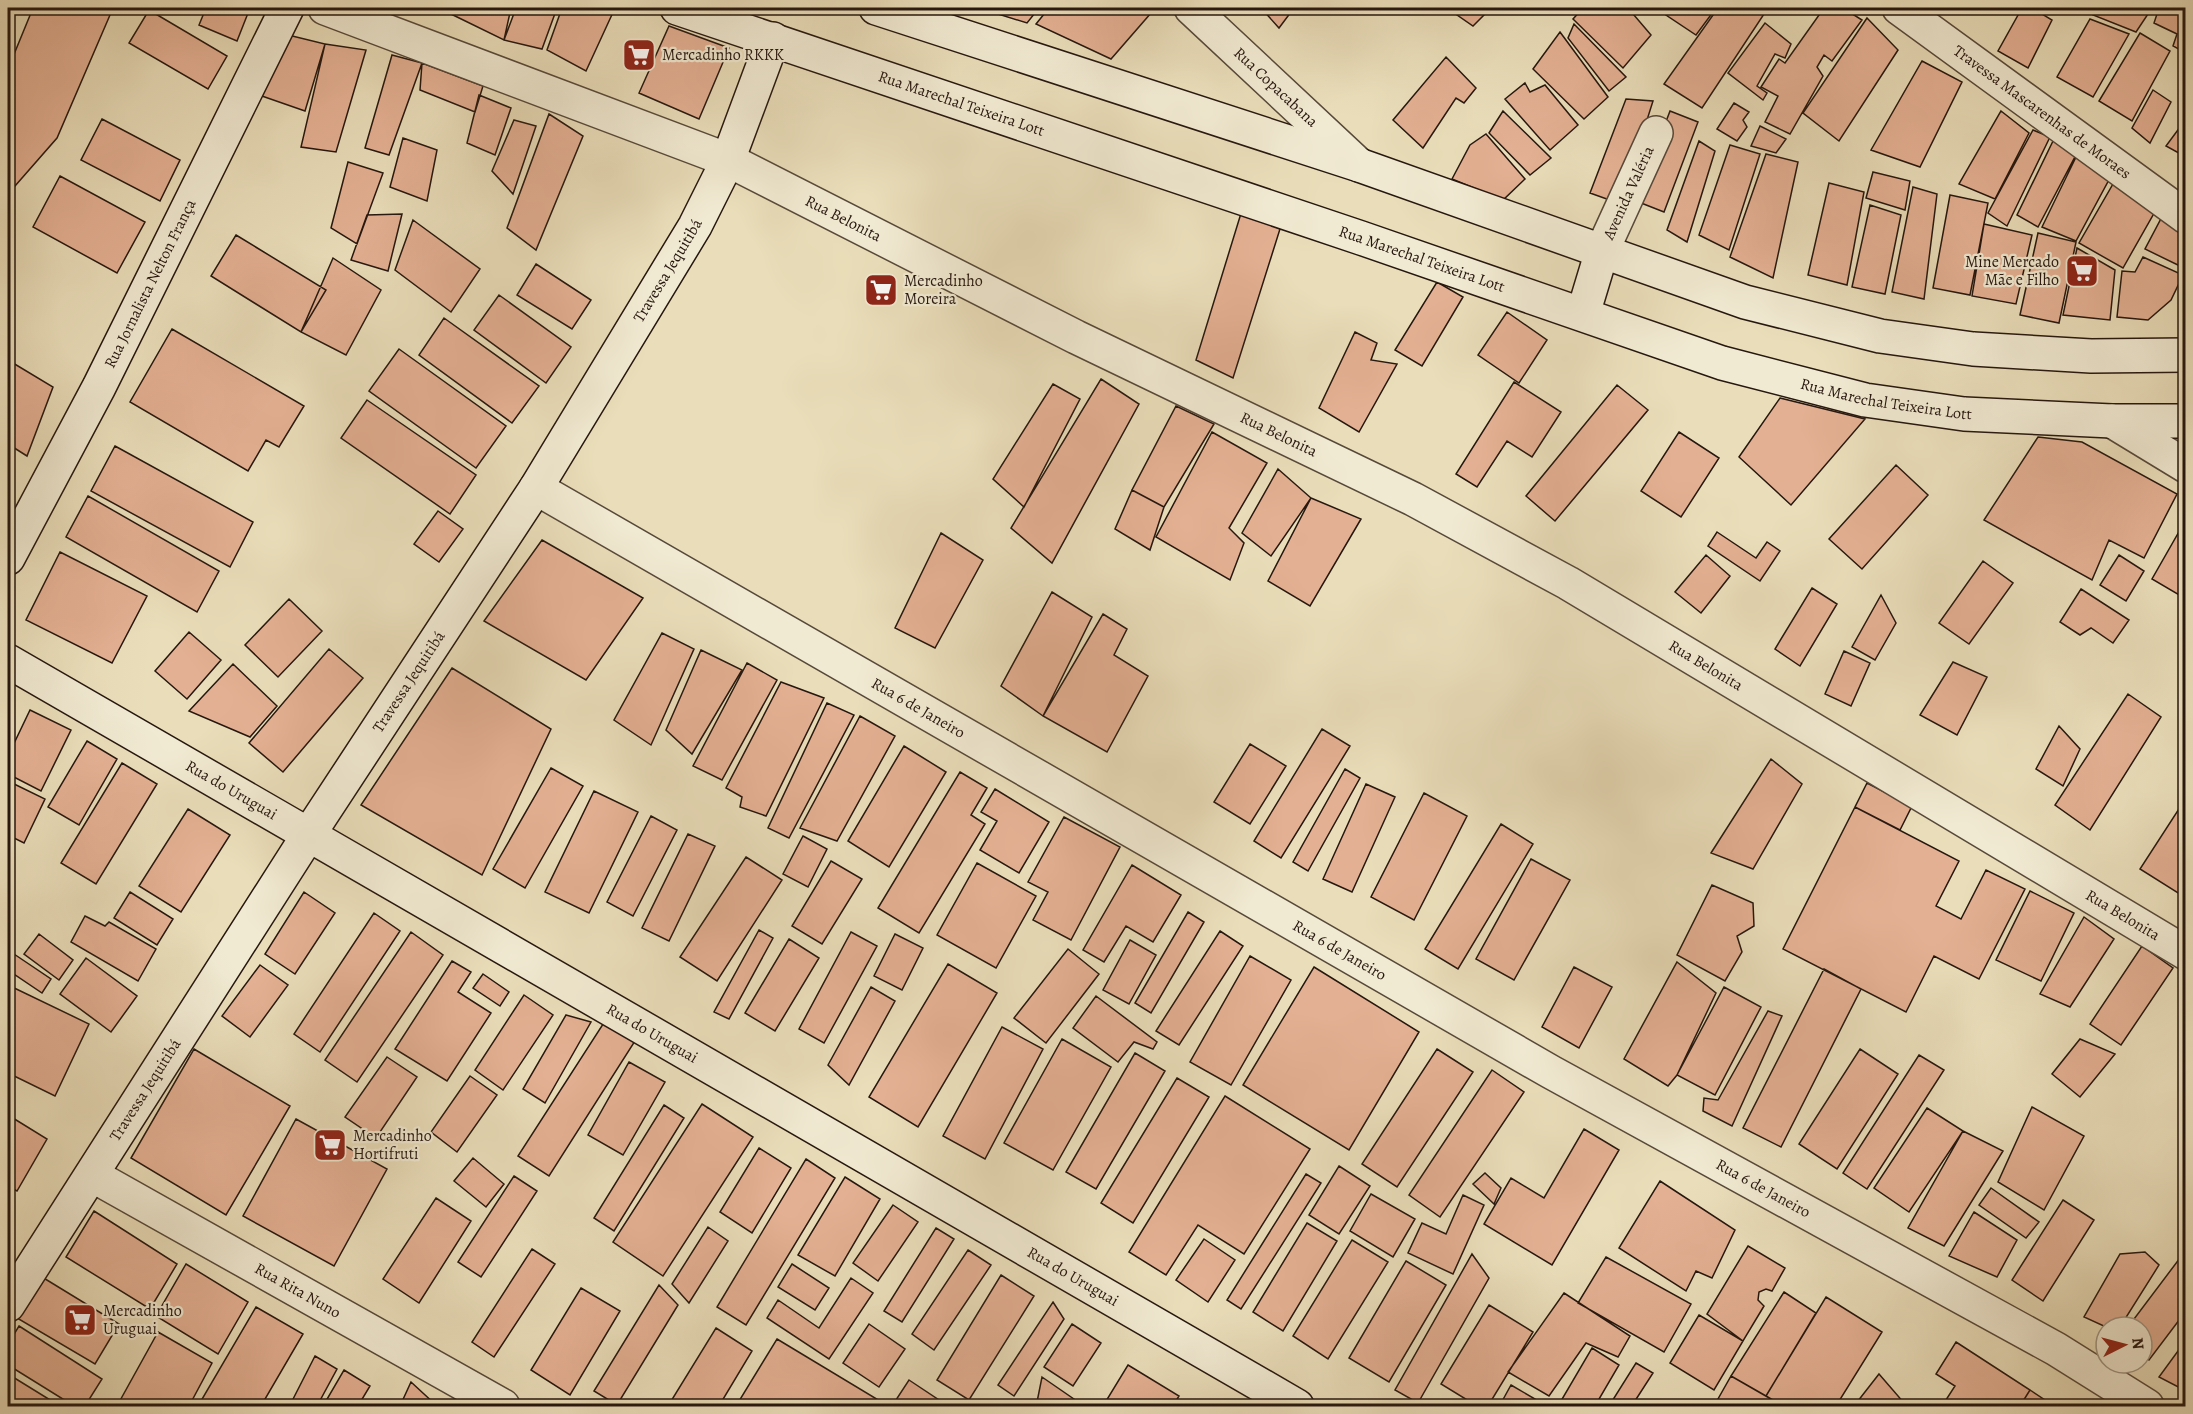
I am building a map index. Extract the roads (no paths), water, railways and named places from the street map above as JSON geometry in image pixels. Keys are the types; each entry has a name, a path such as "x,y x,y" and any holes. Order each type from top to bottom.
{"street":[{"name":"Rua Jornalista Nelton França","path":"8,558 99,387 287,8"},
{"name":"Rua Belonita","path":"325,8 728,160 1076,337 1413,499 1568,583 2186,953"},
{"name":"Rua Marechal Teixeira Lott","path":"677,8 1722,363 1865,400 1964,414 2112,421 2186,421"},
{"path":"876,8 1359,165 1745,302 1880,336 1985,349 2091,356 2186,355"},
{"name":"Rua Copacabana","path":"1191,8 1359,165"},
{"name":"Travessa Mascarenhas de Moraes","path":"1899,8 2186,217"},
{"name":"Travessa Jequitibá","path":"8,1305 309,834 536,488 694,226 728,160 772,39"},
{"name":"Avenida Valéria","path":"1583,314 1602,250 1656,133"},
{"path":"2112,421 2186,466"},
{"name":"Rua 6 de Janeiro","path":"536,488 1551,1072 2056,1349 2146,1407"},
{"name":"Rua do Uruguai","path":"8,661 1298,1407"},
{"name":"Rua Rita Nuno","path":"92,1175 503,1407"}],"place":[{"name":"Mercadinho RKKK","path":"639,55"},
{"name":"Mine Mercado Mãe e Filho","path":"2082,271"},
{"name":"Mercadinho Moreira","path":"881,290"},
{"name":"Mercadinho Hortifruti","path":"330,1145"},
{"name":"Mercadinho Uruguai","path":"80,1320"}]}
